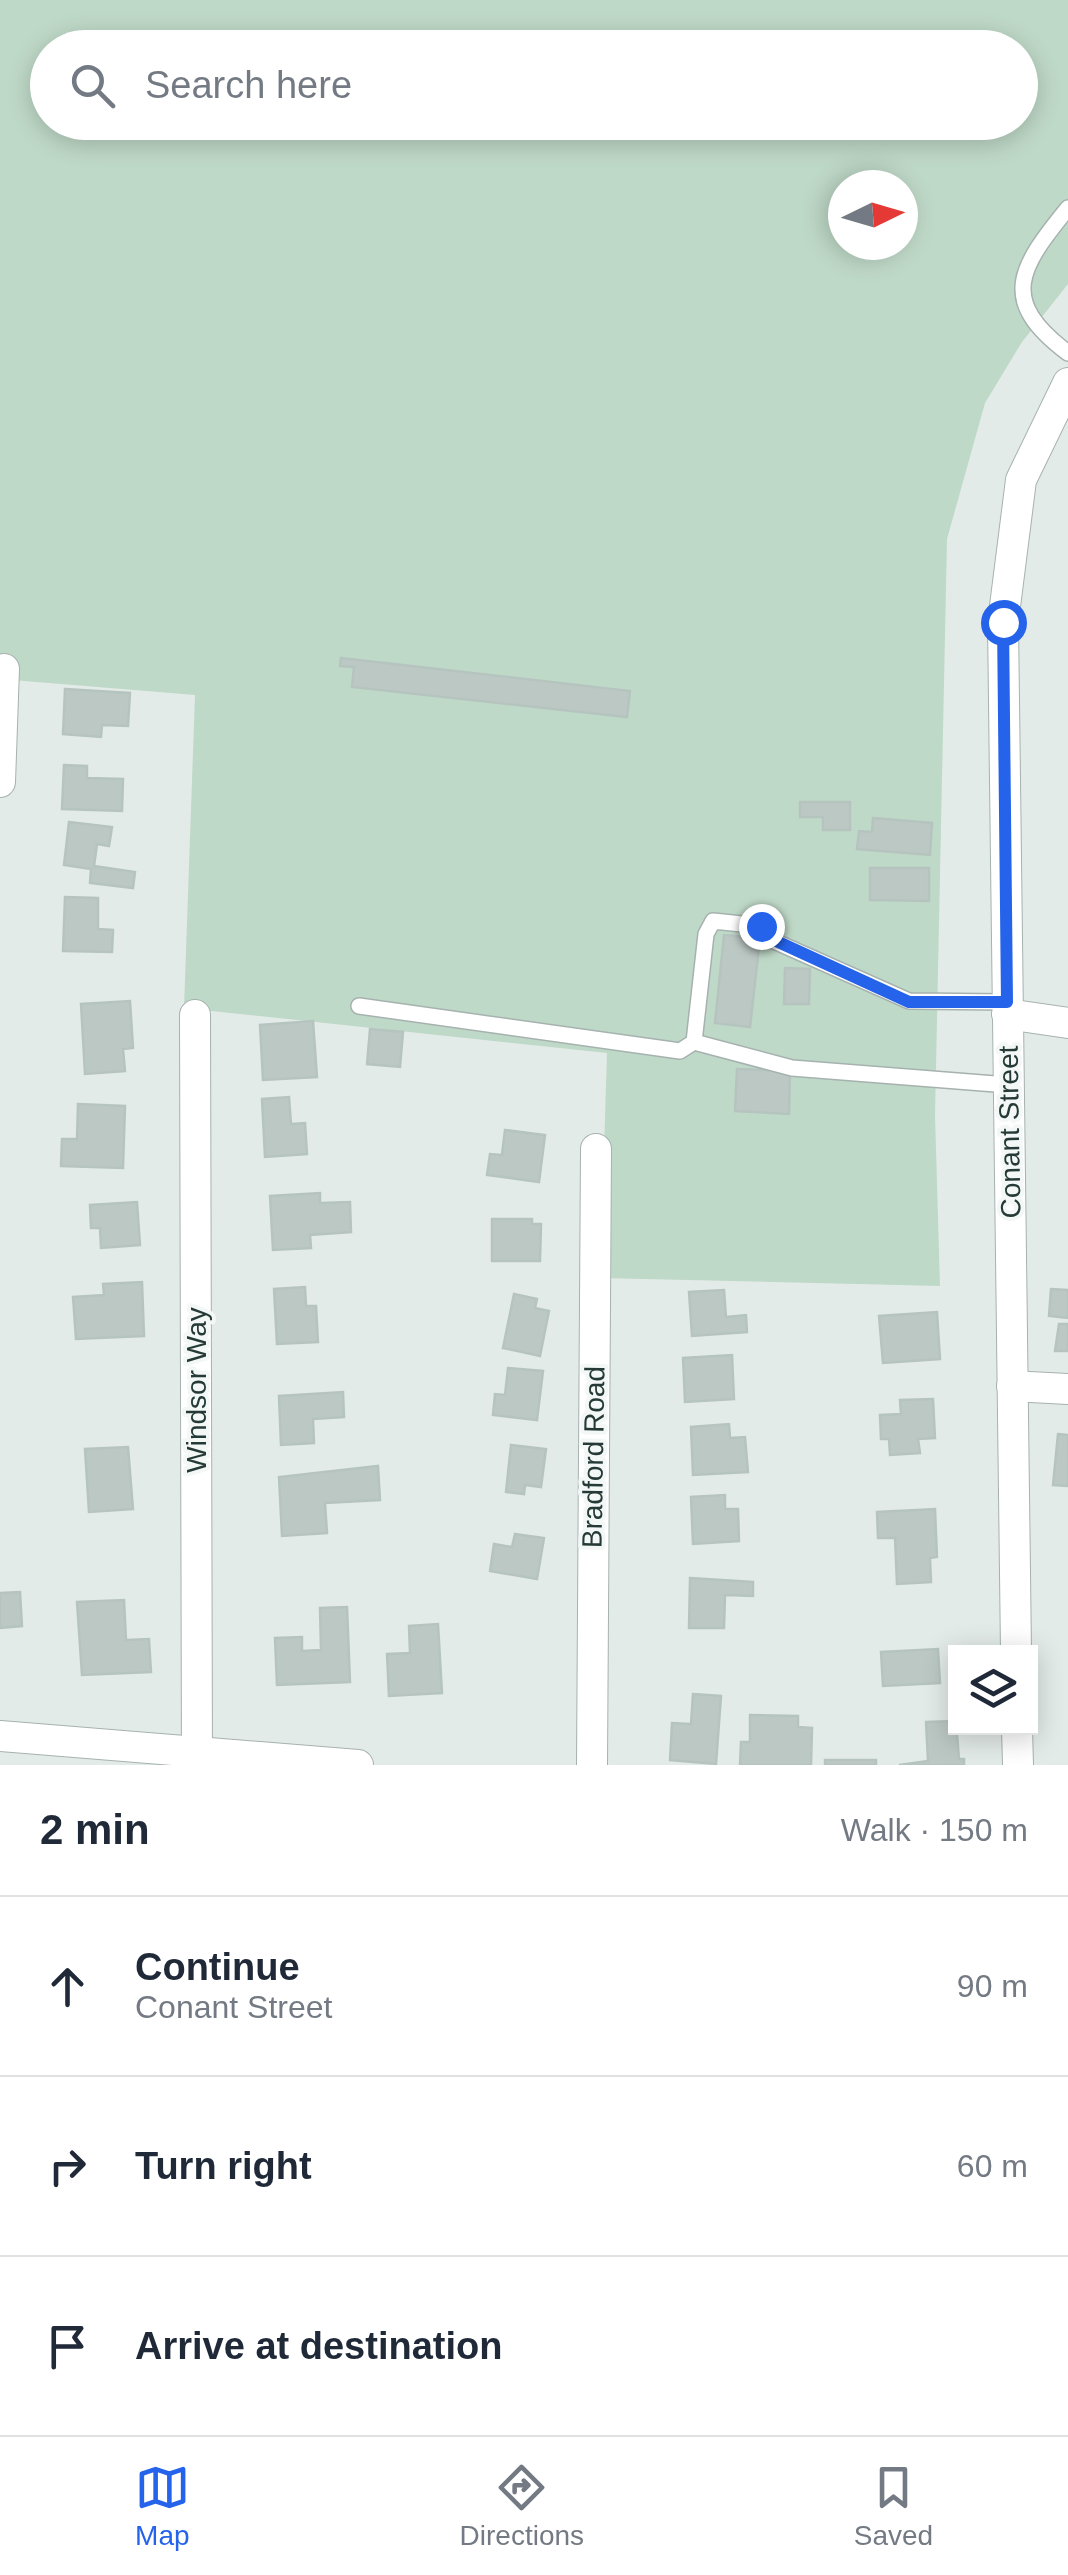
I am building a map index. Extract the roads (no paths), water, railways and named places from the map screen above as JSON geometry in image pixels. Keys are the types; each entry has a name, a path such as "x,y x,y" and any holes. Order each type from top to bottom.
{"street":[{"name":"Conant Street","path":"1016,1645 1003,622 1021,480 1068,383"},
{"path":"0,782 4,669"},
{"path":"1007,1008 1068,1023"},
{"name":"Windsor Way","path":"195,1015 197,1758"},
{"name":"Bradford Road","path":"592,1765 596,1150"},
{"path":"1012,1386 1068,1390"},
{"path":"1018,1735 1018,1765"},
{"path":"0,1736 197,1758 358,1765"}],"lane":[{"path":"1068,208 1035,249 1024,272 1021,298 1043,335 1068,354"},
{"path":"360,1006 680,1052 694,1042 706,934 713,920 761,926 774,940 909,1002 1007,1008"},
{"path":"694,1042 792,1068 1008,1085"}]}
